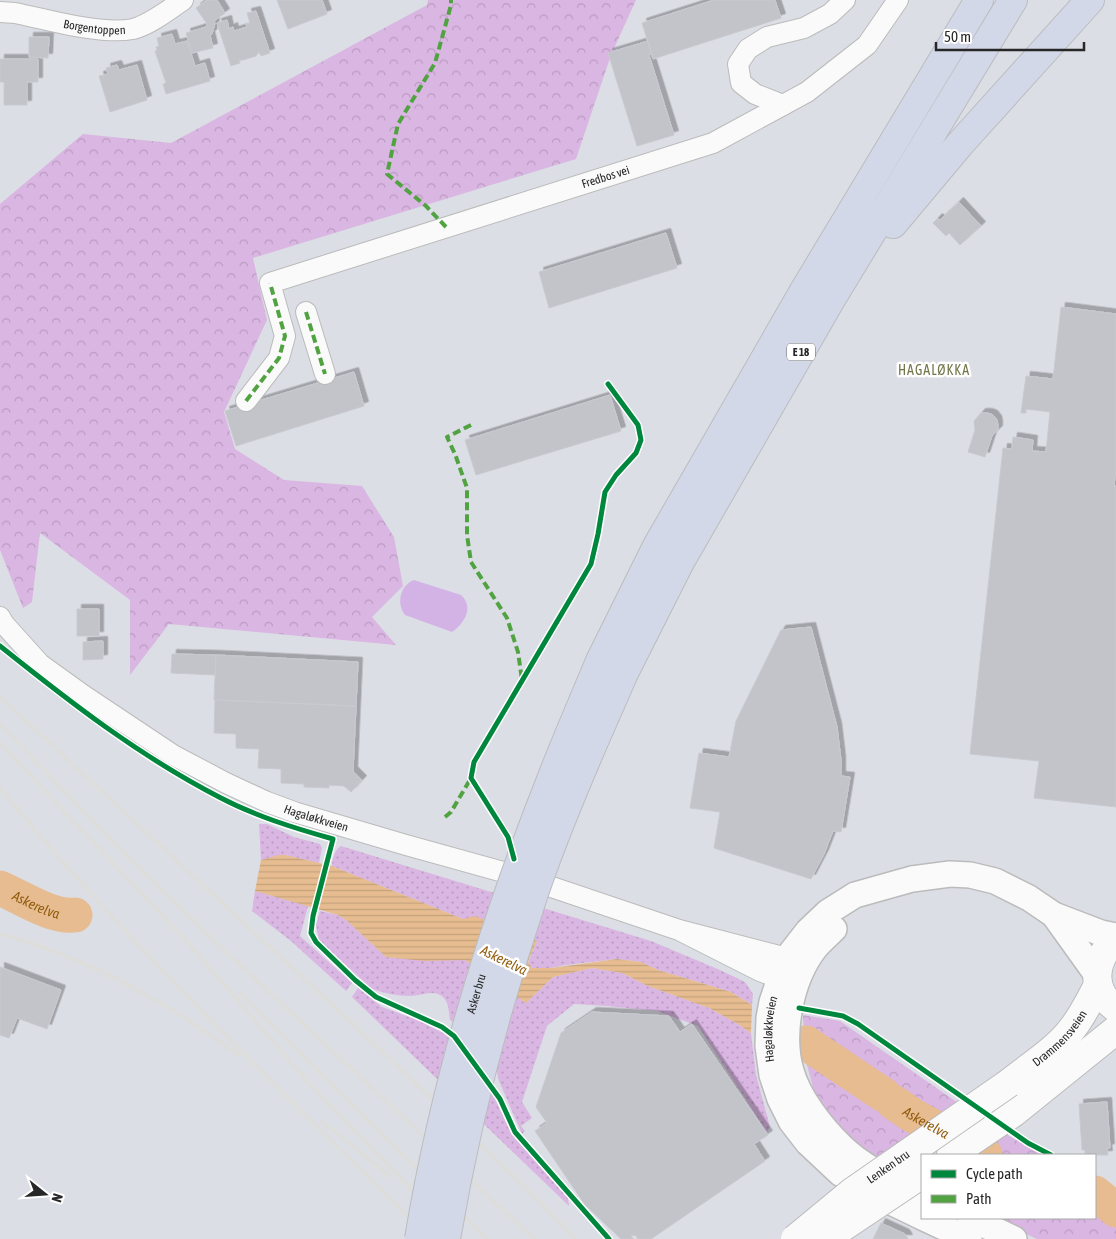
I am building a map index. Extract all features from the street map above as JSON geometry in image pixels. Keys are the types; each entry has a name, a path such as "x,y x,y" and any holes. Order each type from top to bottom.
{"highway":[{"name":"Asker bru","path":"420,1239 449,1092 480,976 517,866 551,776 600,662 657,546 805,288 979,0"},
{"name":"E 18","path":"446,1239 474,1098 505,985 534,893 574,788 624,673 680,562 830,301 1013,0"},
{"name":"E 18","path":"830,301 960,144 1090,0"}],"main road":[{"name":"Drammensveien","path":"1009,1083 1049,1052 1071,1031 1083,1014 1098,980 1099,964 1104,953 1116,942"},
{"path":"1098,980 1105,998 1116,1008"},
{"path":"952,1154 1013,1113 1116,1030"},
{"name":"Lenken bru","path":"795,1239 852,1192 1009,1083"},
{"name":"Lenken bru","path":"825,1239 921,1175"}],"street":[{"name":"Borgentoppen","path":"0,12 15,13 105,31 134,28 161,16 182,0"},
{"path":"783,104 755,94 741,83 738,64 748,48 767,38 804,28 830,14 845,0"},
{"name":"Fredbos vei","path":"246,402 279,358 285,336 270,283 713,143 807,92 868,45 898,0"},
{"path":"306,312 325,374"},
{"name":"Hagaløkkveien","path":"0,617 40,664 83,695 173,755 267,802 340,826 525,878 679,930 789,971"},
{"name":"Hagaløkkveien","path":"921,1216 895,1204 840,1173 808,1143 791,1121 780,1099 772,1076 768,1046 769,1018 808,931 828,912 855,895 929,875 970,875 1011,888 1054,915 1101,933 1116,936"},
{"name":"Hagaløkkveien","path":"1054,915 1098,980"},
{"name":"Hagaløkkveien","path":"789,971 789,1006 786,1035 790,1070 796,1086 823,1126 841,1146 856,1159 921,1194"},
{"name":"Hagaløkkveien","path":"927,1219 969,1239"},
{"path":"972,1219 1014,1239"}],"green space":[{"path":"428,0 636,0 611,55 576,159 253,258 267,320 224,412 235,449 284,480 362,486 394,537 403,586 372,617 396,645 169,624 130,675 130,600 40,533 32,602 23,608 0,550 0,204 83,134 171,143 427,5"},
{"path":"259,824 267,824 294,837 320,844 322,848 319,863 285,855 261,860"},
{"path":"341,846 651,941 745,982 753,994 752,1005 731,992 658,970 641,962 617,959 551,968 532,968 528,963 537,941 463,919 332,866 334,855"},
{"path":"255,891 308,906 300,936 352,983 346,991 291,941 252,911"},
{"path":"320,911 338,915 346,920 386,957 465,960 526,1003 553,977 592,968 622,973 648,986 709,1008 751,1033 756,1075 770,1127 767,1132 698,1026 657,1011 574,1004 547,1026 522,1102 532,1118 521,1126 525,1131 522,1134 499,1081 493,1054 478,1037 450,1020 446,1000 436,993 405,996 372,989 319,940 316,925"},
{"path":"358,988 382,1007 420,1021 445,1034 494,1097 511,1133 568,1198 569,1206 352,997"},
{"path":"803,1015 840,1021 961,1105 881,1161 837,1128 814,1091 805,1058"},
{"path":"1006,1134 1041,1154 978,1154"},
{"path":"1096,1186 1116,1197 1116,1239 1037,1239 994,1219 1096,1219"}],"shaded area":[{"path":"414,580 461,595 467,605 467,610 464,620 457,628 452,632 405,615 401,606 401,595 405,586"}],"water":[{"path":"279,855 332,866 463,919 475,916 537,941 528,962 532,968 551,968 617,959 641,962 658,970 731,992 752,1005 751,1033 709,1008 648,986 622,973 592,968 553,977 526,1003 465,960 424,961 386,957 346,920 338,915 255,891 261,860"}],"building":[{"path":"207,0 217,0 225,13 214,21 212,34 210,35 213,48 192,53 186,33 206,27 207,24 196,8"},
{"path":"277,0 322,0 327,14 288,29"},
{"path":"714,0 775,0 781,18 653,59 642,23"},
{"path":"256,11 270,53 261,56 259,52 256,56 243,60 239,59 240,63 231,66 217,23 227,20 229,29 233,27 234,31 247,27 246,24 250,23 247,13"},
{"path":"172,34 175,44 187,41 195,66 205,63 210,81 166,94 163,84 166,83 155,51 157,51 156,47 159,46 157,38"},
{"path":"29,37 49,37 48,58 29,57"},
{"path":"648,41 652,54 649,55 674,135 637,146 608,53"},
{"path":"0,59 38,59 38,82 27,82 27,105 4,105 4,82 0,82"},
{"path":"117,65 119,70 137,65 147,100 110,112 99,76 108,74 106,68"},
{"path":"959,202 981,226 960,245 949,233 946,236 933,223 938,218 940,220"},
{"path":"666,233 677,268 549,308 539,272"},
{"path":"1061,307 1116,314 1116,468 1114,486 1116,486 1116,807 1034,798 1039,761 970,754 1003,448 1012,449 1013,437 1033,440 1032,451 1046,452 1050,412 1026,409 1026,413 1021,413 1026,376 1053,379"},
{"path":"354,372 364,406 236,446 225,411"},
{"path":"610,395 621,431 476,475 465,440"},
{"path":"981,413 993,415 998,425 998,430 992,436 985,457 968,452 975,430 974,421"},
{"path":"77,609 99,609 99,636 77,636"},
{"path":"811,627 837,727 841,776 850,777 841,832 833,831 811,879 714,848 720,812 690,808 699,753 729,757 736,721 781,630"},
{"path":"103,641 103,659 83,660 83,642"},
{"path":"172,654 216,655 215,675 171,673"},
{"path":"216,655 358,662 356,706 214,700"},
{"path":"215,700 356,706 353,771 362,780 351,792 344,786 329,785 329,788 304,787 304,784 281,783 281,769 258,768 259,749 236,748 236,734 214,733"},
{"path":"0,967 61,990 47,1029 17,1018 9,1038 0,1035"},
{"path":"592,1012 669,1016 680,1032 692,1024 768,1135 754,1144 765,1161 651,1239 638,1239 634,1233 631,1235 633,1239 621,1239 585,1205 535,1131 547,1123 536,1107 561,1033"},
{"path":"1107,1102 1110,1148 1107,1149 1108,1155 1085,1154 1085,1150 1082,1150 1079,1104"},
{"path":"881,1223 905,1234 908,1239 873,1239"}],"waterway":[{"name":"Askerelva","path":"0,888 47,910 66,915 75,915"},
{"name":"Askerelva","path":"806,1043 884,1095"},
{"name":"Askerelva","path":"893,1102 912,1115 983,1154"},
{"name":"Askerelva","path":"1096,1194 1116,1210"}],"railway":[{"path":"0,697 357,1028 528,1190 576,1239"},
{"path":"0,724 110,839 209,936 534,1239"},
{"path":"0,743 189,944 307,1081 436,1215"},
{"path":"0,788 50,848 155,963 264,1075 431,1239"},
{"path":"0,934 64,955 125,983 182,1016 238,1055"},
{"path":"239,992 487,1239"},
{"path":"322,1122 389,1175"},
{"path":"431,1210 462,1239"}],"marked path":[{"path":"446,227 426,206 387,174 398,124 435,63 451,0"},
{"path":"246,401 279,358 285,336 270,283"},
{"path":"306,312 325,374"},
{"path":"471,425 447,437 467,488 467,535 471,562 507,618 518,652 522,680"},
{"path":"445,817 451,812 471,778"}],"cycle path":[{"path":"514,859 508,837 471,778 474,762 591,564 605,492 616,475 636,453 641,440 638,425 608,384"},
{"path":"0,646 105,727 189,781 261,816 333,839 313,916 311,933 316,942 355,980 376,997 442,1027 454,1036 500,1099 515,1132 609,1239"},
{"path":"799,1008 843,1016 858,1024 1028,1143 1049,1154"}],"district":[{"name":"HAGALØKKA","path":"934,370"}]}
